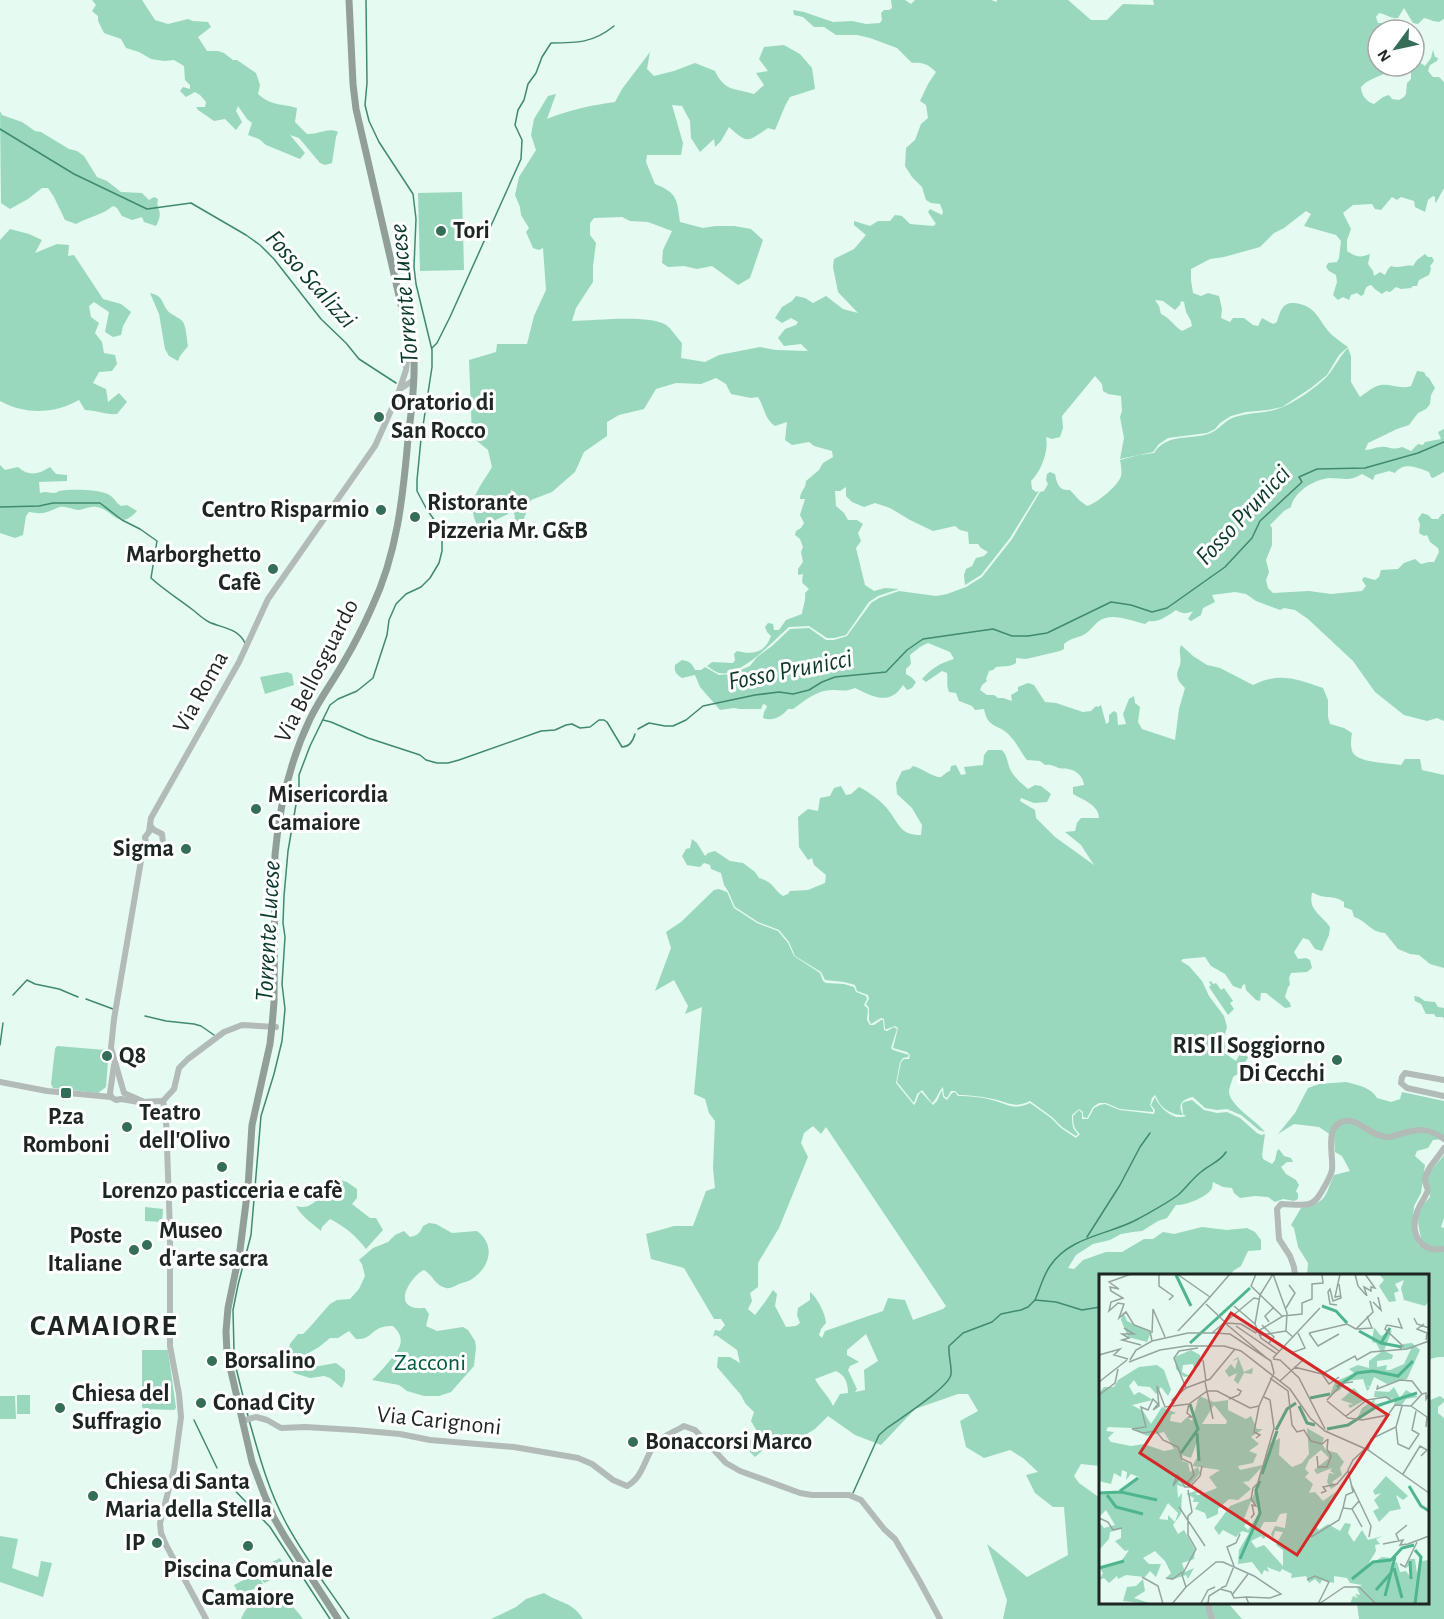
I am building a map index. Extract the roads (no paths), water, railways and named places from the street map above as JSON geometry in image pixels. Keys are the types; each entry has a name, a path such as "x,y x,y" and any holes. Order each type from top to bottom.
{"main road":[{"name":"Via Bellosguardo","path":"338,1619 274,1518 256,1472 229,1365 226,1331 248,1187 252,1125 274,1026 275,855 287,781 310,719 346,659 373,605 391,555 402,498 413,393 414,361 356,109 349,0"}],"street":[{"name":"Via Roma","path":"122,1094 121,1079 111,1048 114,1019 146,837 151,829 151,818 239,662 268,599 375,446 402,385 409,345"},
{"path":"406,370 414,361"},
{"path":"402,385 414,378"},
{"path":"402,385 411,389 413,393"},
{"path":"146,846 156,849 164,840 160,832 151,829"},
{"path":"0,1082 98,1097 111,1093 116,1087 122,1094 139,1102 160,1102 174,1089 179,1068 224,1032 238,1026 274,1026"},
{"name":"Via Roma","path":"111,1093 114,1061"},
{"path":"1444,1080 1405,1073 1402,1077 1403,1085 1407,1088 1444,1096"},
{"path":"111,1093 116,1100 122,1094"},
{"path":"163,1101 166,1121 170,1231 170,1346 182,1417 174,1470 161,1516 161,1533 206,1619"},
{"path":"1295,1274 1290,1256 1280,1239 1277,1209 1281,1204 1311,1204 1317,1199 1332,1169 1330,1139 1338,1123 1353,1120 1376,1135 1388,1138 1420,1129 1436,1132 1444,1139"},
{"path":"1444,1148 1428,1170 1425,1180 1428,1190 1416,1215 1416,1224 1420,1244 1427,1248 1444,1249"},
{"name":"Via Carignoni","path":"242,1421 256,1417 281,1428 332,1428 514,1447 578,1458 627,1486 637,1478 654,1447 684,1426 695,1430 726,1463 740,1471 800,1493 849,1494 861,1500 876,1520 895,1539 940,1619"},
{"path":"1209,1604 1212,1619"}],"waterway":[{"name":"Torrente Lucese","path":"248,1416 236,1368 233,1310 251,1235 261,1116 282,1041 285,1009 282,984 285,937 284,896 299,775 330,705 357,691 373,678 387,635 389,620 396,604 406,594 421,587 430,578 439,563 442,551 442,537 437,524 417,491 432,350 416,284 414,267 416,219 413,194 379,142 369,121 365,105 366,0"},
{"path":"432,348 437,343 450,317 521,159 522,140 515,125 518,110 542,57 551,43 592,39 614,26"},
{"name":"Fosso Scalizzi","path":"0,129 74,174 147,209 191,203 246,235 274,259 321,319 359,359 396,383"},
{"name":"Fosso Scalizzi","path":"417,397 425,402"},
{"name":"Fosso Prunicci","path":"638,729 649,723 673,726 686,720 703,706 755,695 779,692 793,694 809,690 835,677 886,672 907,650 923,639 993,629 1012,636 1047,633 1111,602 1131,605 1152,612 1167,608 1225,567 1252,538 1260,521 1302,482 1299,477 1317,469 1365,468 1418,453 1444,442"},
{"path":"0,507 39,506 53,503 100,503 122,520 157,541 151,578 209,622 234,631 245,643"},
{"name":"Fosso Prunicci","path":"323,720 437,763 459,760 541,731 555,730 566,725 572,724 580,728 590,727 599,720 607,722 622,747 631,743 635,734"},
{"path":"13,995 27,980 78,997"},
{"path":"86,999 113,1009"},
{"path":"145,1016 194,1024 214,1035"},
{"path":"0,1045 3,1023"},
{"path":"1087,1237 1150,1133"},
{"path":"1035,1300 1050,1266 1068,1248 1138,1219 1164,1204 1178,1195 1198,1174 1226,1152"},
{"path":"853,1493 879,1435 948,1380 951,1374 949,1346 963,1333 992,1322 1001,1314 1028,1307 1035,1300 1056,1302 1082,1310 1099,1307"},
{"path":"194,1420 217,1468"},
{"name":"Torrente Lucese","path":"249,1420 260,1459 285,1521 307,1558 349,1619"},
{"path":"220,1475 270,1527 330,1619"}],"place":[{"name":"Tori","path":"441,231"},
{"name":"Oratorio di San Rocco","path":"379,417"},
{"name":"Centro Risparmio","path":"381,510"},
{"name":"Ristorante Pizzeria Mr. G&B","path":"415,517"},
{"name":"Marborghetto Cafè","path":"273,569"},
{"name":"Misericordia Camaiore","path":"256,809"},
{"name":"Sigma","path":"186,849"},
{"name":"Q8","path":"107,1056"},
{"name":"RIS Il Soggiorno Di Cecchi","path":"1337,1060"},
{"name":"P.za Romboni","path":"66,1093"},
{"name":"Teatro dell'Olivo","path":"127,1127"},
{"name":"Lorenzo pasticceria e cafè","path":"222,1167"},
{"name":"Museo d'arte sacra","path":"147,1245"},
{"name":"Poste Italiane","path":"134,1250"},
{"name":"Borsalino","path":"212,1361"},
{"name":"Conad City","path":"201,1403"},
{"name":"Chiesa del Suffragio","path":"60,1408"},
{"name":"Bonaccorsi Marco","path":"633,1442"},
{"name":"Chiesa di Santa Maria della Stella","path":"93,1496"},
{"name":"IP","path":"157,1543"},
{"name":"Piscina Comunale Camaiore","path":"248,1546"}],"district":[{"name":"CAMAIORE","path":"104,1326"}],"park label":[{"name":"Zacconi","path":"430,1363"}]}
